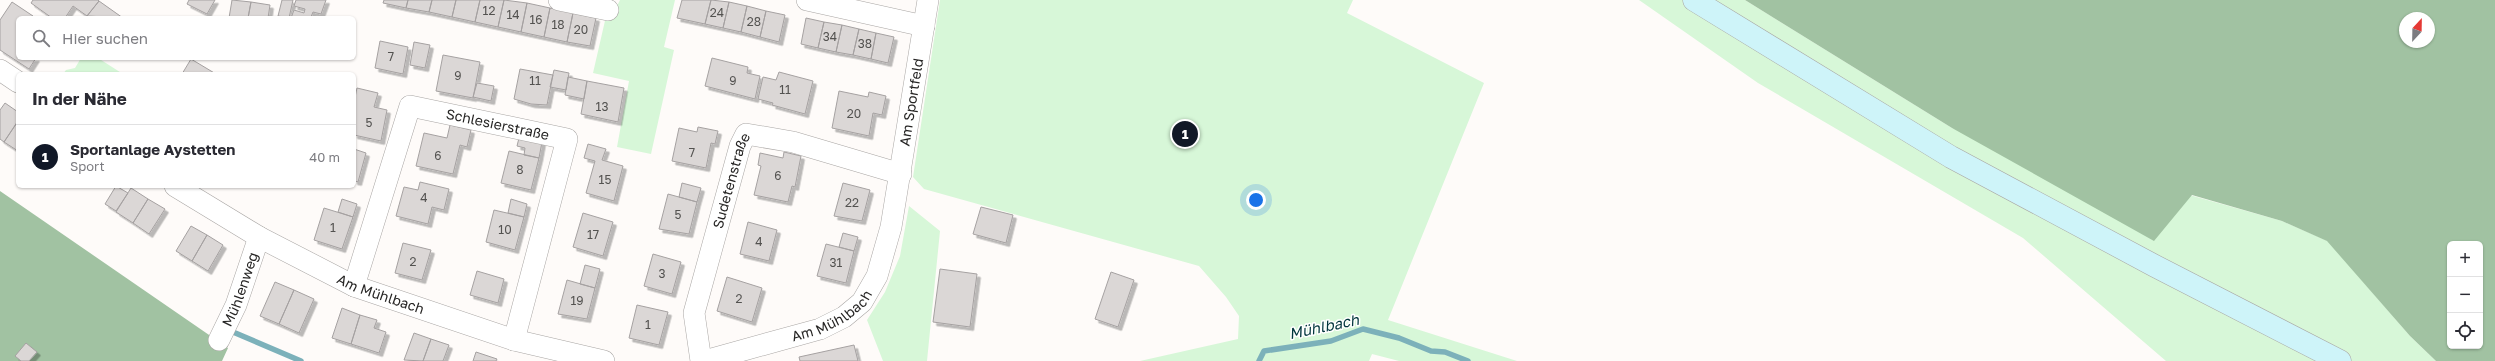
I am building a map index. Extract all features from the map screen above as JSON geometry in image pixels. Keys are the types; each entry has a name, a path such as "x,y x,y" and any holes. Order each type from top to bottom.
{"main road":[{"path":"1694,0 1951,157 2148,262 2340,361"}],"street":[{"path":"559,0 608,10"},
{"path":"807,0 924,26"},
{"name":"Am Sportfeld","path":"896,204 928,0"},
{"path":"0,70 16,81"},
{"name":"Schlesierstraße","path":"354,286 410,106 566,139 514,340"},
{"name":"Sudetenstraße","path":"702,361 694,313 740,146 746,134 793,142 901,174"},
{"name":"Am Mühlbach","path":"178,188 259,238 354,286 514,340 604,361"},
{"name":"Am Mühlbach","path":"702,361 820,329 844,318 862,302 877,276 896,204"},
{"name":"Mühlenweg","path":"219,340 236,305 259,238"}],"green space":[{"path":"620,0 675,0 664,47 674,50 651,154 617,147 629,81 593,73 607,12 618,4"},
{"path":"940,0 1353,0 1347,13 1484,83 1388,320 1517,361 1399,361 1372,354 1369,361 1140,361 1238,339 1239,316 1226,297 1199,266 924,189 913,177"},
{"path":"1639,0 1745,0 1952,128 2282,221 2328,241 2410,336 2436,361 2166,361 2023,238 1758,83"},
{"path":"1745,0 2495,0 2495,361 2436,361 2410,336 2327,241 2282,221 2192,195 2154,241 1952,128"},
{"path":"80,60 101,60 120,72 64,72 66,70 75,68"},
{"path":"0,191 228,348 222,361 0,361"},
{"path":"909,206 940,231 927,361 883,361 867,320 885,292 900,256"}],"building":[{"path":"33,0 99,1 87,16 73,6 66,16 49,16 31,3"},
{"path":"189,0 215,0 207,14 187,4"},
{"path":"232,0 251,2 248,16 229,16"},
{"path":"282,0 293,0 289,16 278,16"},
{"path":"296,0 326,0 321,14 313,12 311,16 292,16 294,10 304,13 305,9 294,6"},
{"path":"384,0 408,0 406,8 383,3"},
{"path":"408,0 432,0 429,12 406,8"},
{"path":"432,0 456,0 452,17 429,12"},
{"path":"456,0 480,0 475,22 452,17"},
{"path":"480,0 504,0 498,27 475,22"},
{"path":"504,0 527,3 521,32 498,27"},
{"path":"682,0 711,0 705,24 677,18"},
{"path":"711,0 729,2 723,28 705,24"},
{"path":"99,1 120,16 87,16"},
{"path":"12,2 33,16 16,16 16,60 35,60 29,69 0,50 0,20"},
{"path":"251,2 270,5 268,16 248,16"},
{"path":"729,2 747,6 741,32 723,28"},
{"path":"527,3 550,8 544,37 521,32"},
{"path":"747,6 766,11 760,37 741,32"},
{"path":"550,8 573,13 567,42 544,37"},
{"path":"766,11 785,15 779,42 760,37"},
{"path":"573,13 596,18 590,46 567,42"},
{"path":"806,18 824,22 818,48 801,44"},
{"path":"824,22 842,25 836,52 818,48"},
{"path":"842,25 859,29 853,55 836,52"},
{"path":"859,29 876,33 871,59 853,55"},
{"path":"876,33 894,37 888,63 871,59"},
{"path":"380,41 408,47 403,74 375,68"},
{"path":"414,42 430,45 425,68 410,65"},
{"path":"443,55 480,62 473,98 436,91"},
{"path":"712,58 748,67 747,73 760,76 755,99 705,86"},
{"path":"190,60 193,60 213,72 183,72"},
{"path":"520,69 553,75 547,105 531,104 514,99"},
{"path":"554,70 569,73 566,90 550,87"},
{"path":"779,72 813,81 805,114 772,105 773,103 758,99 763,77 776,80"},
{"path":"568,77 587,81 584,99 565,95"},
{"path":"587,81 624,88 618,122 581,114"},
{"path":"477,83 494,86 491,101 473,97"},
{"path":"357,88 378,93 374,107 387,110 381,141 356,135"},
{"path":"839,91 868,97 869,92 886,96 882,115 873,113 869,136 832,128"},
{"path":"5,103 16,111 16,124 4,142 0,139 0,110"},
{"path":"16,124 16,150 4,142"},
{"path":"450,125 471,130 467,147 460,145 453,174 416,166 424,133 447,138"},
{"path":"698,127 718,131 715,144 711,143 706,168 672,161 679,128 697,132"},
{"path":"519,138 542,142 539,158 524,155 525,148 517,146"},
{"path":"588,144 606,149 602,160 623,166 614,201 586,193 595,161 584,158"},
{"path":"356,150 366,153 358,182 356,182"},
{"path":"509,151 539,158 531,190 501,183"},
{"path":"784,152 801,156 795,187 792,186 788,202 754,195 761,166 758,165 760,153 783,158"},
{"path":"420,182 449,189 444,210 432,207 428,224 396,216 404,187 418,190"},
{"path":"682,183 701,188 697,202 679,197"},
{"path":"843,183 870,190 862,221 834,216"},
{"path":"115,188 119,188 128,193 116,211 105,204"},
{"path":"131,188 148,199 133,223 116,212"},
{"path":"668,194 697,202 689,234 659,229"},
{"path":"148,199 165,209 149,234 133,223"},
{"path":"342,199 357,204 353,217 338,212"},
{"path":"511,199 527,204 524,217 508,213"},
{"path":"981,207 1013,215 1006,243 973,234"},
{"path":"324,208 353,217 342,249 314,240"},
{"path":"494,210 524,217 515,250 486,242"},
{"path":"583,213 613,222 603,256 573,247"},
{"path":"748,222 777,230 769,261 740,254"},
{"path":"191,226 207,235 192,261 176,251"},
{"path":"843,233 858,237 854,251 839,247"},
{"path":"207,235 223,245 208,271 192,261"},
{"path":"403,243 431,250 422,280 395,273"},
{"path":"826,244 854,251 846,283 817,276"},
{"path":"653,254 681,262 672,294 644,286"},
{"path":"585,265 600,269 595,288 580,284"},
{"path":"940,269 977,274 970,327 933,322"},
{"path":"477,271 504,279 498,303 470,295"},
{"path":"1111,272 1134,280 1118,327 1095,319"},
{"path":"727,277 762,288 752,322 717,311"},
{"path":"567,280 595,288 587,319 558,314"},
{"path":"275,282 294,290 279,324 260,316"},
{"path":"294,290 314,299 299,333 279,324"},
{"path":"637,305 668,312 659,345 629,338"},
{"path":"342,308 360,315 351,344 332,338"},
{"path":"360,315 377,320 374,328 386,332 379,353 351,344"},
{"path":"414,333 431,339 423,361 404,360"},
{"path":"431,339 449,345 443,361 423,361"},
{"path":"26,343 37,352 29,361 21,361 15,356"},
{"path":"854,345 858,361 800,361 799,357"},
{"path":"476,352 497,359 496,361 473,361"}],"waterway":[{"name":"Mühlbach","path":"1259,361 1264,351 1331,341 1363,329 1399,338 1431,351 1445,352 1468,361"},
{"name":"Mühlbach","path":"233,332 301,361"}],"place":[{"name":"Sportanlage Aystetten","path":"1185,134"}]}
